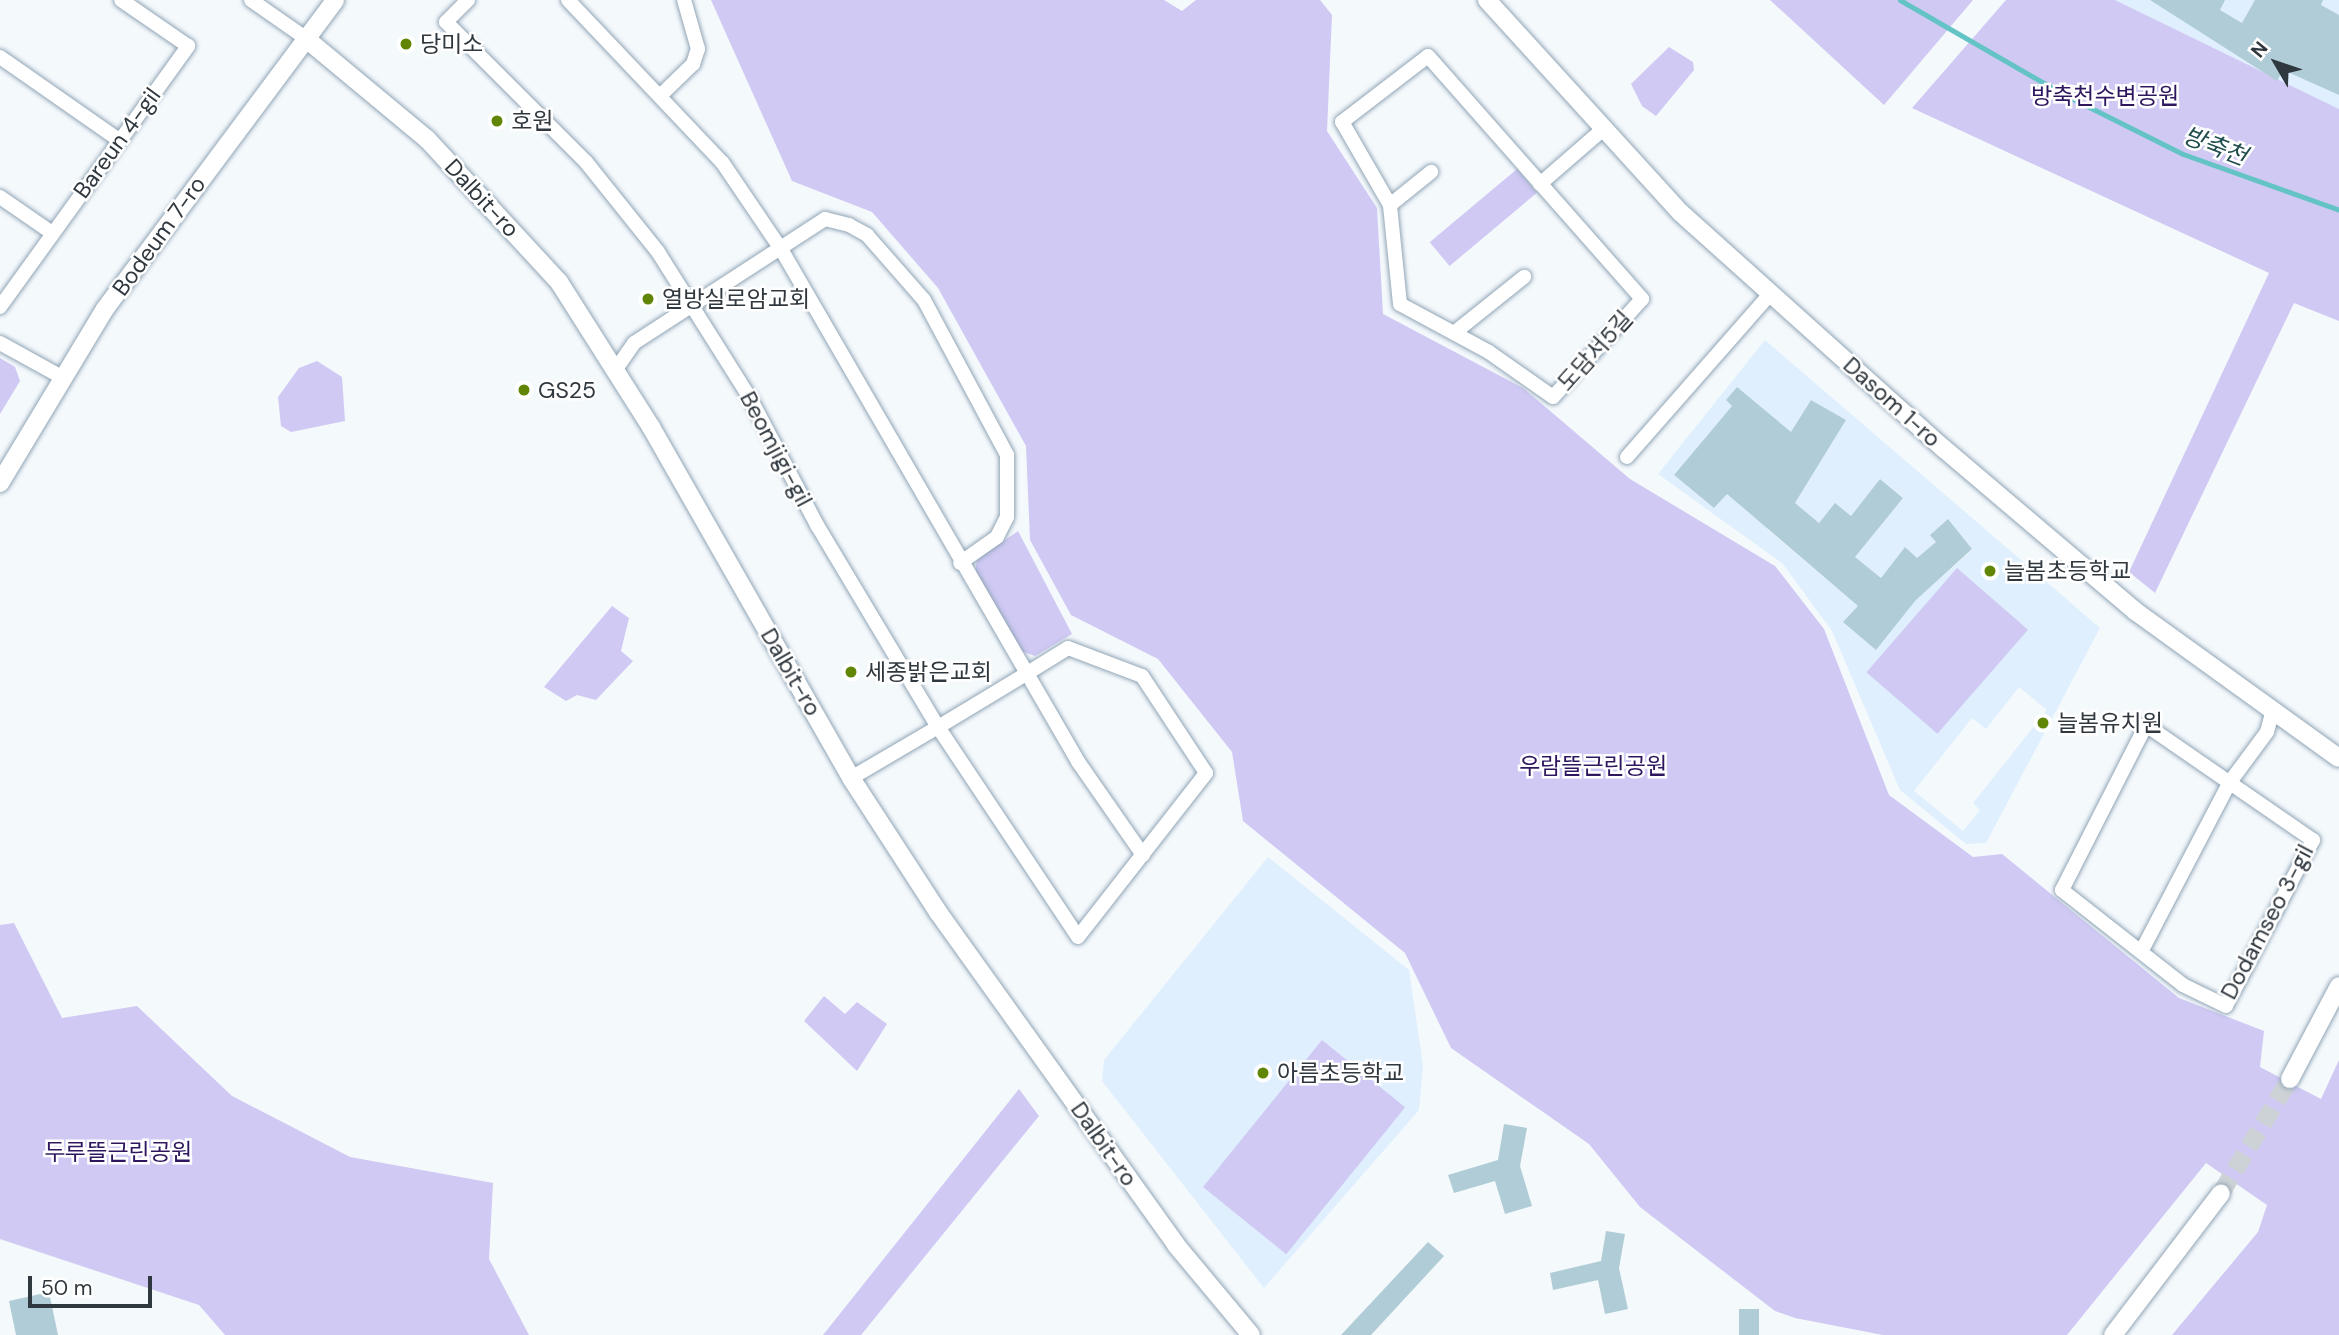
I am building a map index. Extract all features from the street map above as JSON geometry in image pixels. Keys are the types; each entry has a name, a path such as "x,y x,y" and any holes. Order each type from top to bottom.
{"street":[{"name":"Bareun 4-gil","path":"0,307 188,46 121,0"},
{"path":"251,0 304,37"},
{"name":"Bodeum 7-ro","path":"0,483 60,376 304,37 335,0"},
{"name":"Beomjigi-gil","path":"468,0 446,22 586,162 694,304 937,727 1078,937 1143,855"},
{"path":"568,0 663,93 722,162 781,249 1026,674 1143,855 1206,774 1142,676 1068,648 1026,674 852,778"},
{"path":"663,93 693,64 698,49 684,0"},
{"name":"Dasom 1-ro","path":"1493,2 1601,131 1771,293 2125,603 2339,758"},
{"name":"Dalbit-ro","path":"304,37 427,139 559,282 615,369 852,778 938,912 1176,1245 1251,1335"},
{"name":"도담서5길","path":"1427,56 1540,184 1642,299 1553,397 1454,332 1400,304 1391,205 1342,122 1427,56"},
{"path":"0,57 119,140"},
{"path":"1540,184 1601,131"},
{"path":"1391,205 1432,172"},
{"path":"0,197 52,233"},
{"path":"615,369 634,343 825,219 849,225 867,235 923,300 951,347 1007,455 1007,517 997,537 960,563"},
{"path":"1454,332 1524,276"},
{"path":"1627,457 1771,293"},
{"path":"0,343 60,376"},
{"path":"2141,952 2230,782 2267,732 2273,709"},
{"name":"Dodamseo 3-gil","path":"2146,725 2230,782 2312,840 2227,1006 2183,985 2062,890 2146,725"},
{"path":"2290,1079 2339,986"},
{"path":"2113,1335 2221,1193"}],"shaded area":[{"path":"2115,0 2339,0 2339,109"},
{"name":"늘봄초등학교","path":"1765,340 2100,628 1986,843 1966,844 1900,790 1832,631 1783,564 1658,474","holes":["1737,387 1789,455 1811,400 1846,420 1795,503 1819,523 1835,504 1851,516 1880,479 1903,497 1855,557 1881,578 1905,547 1917,558 1936,542 1931,534 1947,520 1972,550 1915,601 1844,622 1858,606 1767,529 1773,520 1763,511 1755,518 1738,503 1739,479 1714,508 1674,475 1732,406 1726,400","2019,687 2047,710 1973,803 1980,810 1963,831 1914,791 1972,718 1986,729"]},
{"name":"아름초등학교","path":"1268,857 1409,970 1423,1065 1419,1110 1264,1288 1102,1081 1104,1060"}],"green space":[{"name":"우람뜰근린공원","path":"711,0 1164,0 1182,11 1196,0 1320,0 1332,15 1327,131 1377,208 1383,314 1523,388 1630,479 1775,566 1824,629 1889,795 1973,857 2002,854 2179,998 2264,1031 2260,1067 2321,1099 2339,1060 2339,1335 2172,1335 2258,1232 2267,1205 2206,1163 2067,1335 1883,1335 1795,1318 1775,1311 1640,1207 1589,1144 1451,1048 1405,953 1243,821 1232,752 1158,659 1071,615 1030,540 1026,446 938,288 872,212 792,181"},
{"path":"1770,0 1973,0 1884,105"},
{"name":"방축천수변공원","path":"2006,0 2115,0 2339,109 2339,321 2294,303 2155,593 2129,572 2269,273 1912,108"},
{"path":"1669,47 1693,62 1694,70 1656,116 1642,106 1631,84"},
{"path":"1517,169 1537,193 1450,266 1430,242"},
{"path":"0,358 15,367 20,381 0,414"},
{"path":"317,361 342,377 345,421 291,432 281,426 278,397 299,368"},
{"path":"1018,531 1072,634 1035,656 1021,651 975,574 977,559"},
{"path":"1957,568 2028,630 1937,734 1866,672"},
{"path":"612,606 629,618 621,651 633,661 596,700 577,695 566,701 544,687"},
{"name":"두루뜰근린공원","path":"14,923 62,1018 137,1006 232,1096 350,1157 493,1183 489,1259 529,1335 225,1335 199,1305 0,1239 0,925"},
{"path":"824,996 845,1014 857,1002 887,1024 857,1071 804,1021"},
{"path":"1322,1040 1405,1107 1286,1254 1203,1187"},
{"path":"1019,1089 1039,1116 861,1335 823,1335"}],"building":[{"path":"2150,0 2225,0 2220,10 2242,23 2255,0 2323,0 2321,5 2339,15 2339,95 2283,70 2277,81"},
{"name":"늘봄초등학교","path":"1737,387 1791,432 1811,400 1846,420 1795,503 1819,523 1835,503 1851,516 1880,479 1903,498 1855,557 1881,578 1905,547 1917,558 1936,542 1930,535 1948,519 1972,549 1915,601 1876,650 1843,622 1858,606 1727,494 1714,508 1674,475 1732,406 1726,400"},
{"path":"1504,1124 1527,1128 1520,1166 1532,1206 1505,1214 1495,1181 1454,1193 1448,1175 1498,1160"},
{"path":"1606,1231 1625,1234 1619,1268 1628,1309 1605,1314 1598,1280 1553,1290 1550,1273 1601,1261"},
{"path":"1428,1242 1444,1256 1371,1335 1341,1335"},
{"path":"49,1292 58,1335 16,1335 9,1301"},
{"path":"1739,1309 1759,1309 1759,1335 1739,1335"}],"waterway":[{"name":"방축천","path":"1900,0 2063,94 2183,154 2339,210"}],"tunnel":[{"path":"2221,1193 2290,1079"}],"place":[{"name":"당미소","path":"406,44"},
{"name":"호원","path":"497,121"},
{"name":"열방실로암교회","path":"648,299"},
{"name":"GS25","path":"524,390"},
{"name":"늘봄초등학교","path":"1990,571"},
{"name":"세종밝은교회","path":"851,672"},
{"name":"늘봄유치원","path":"2043,723"},
{"name":"아름초등학교","path":"1263,1073"}]}
